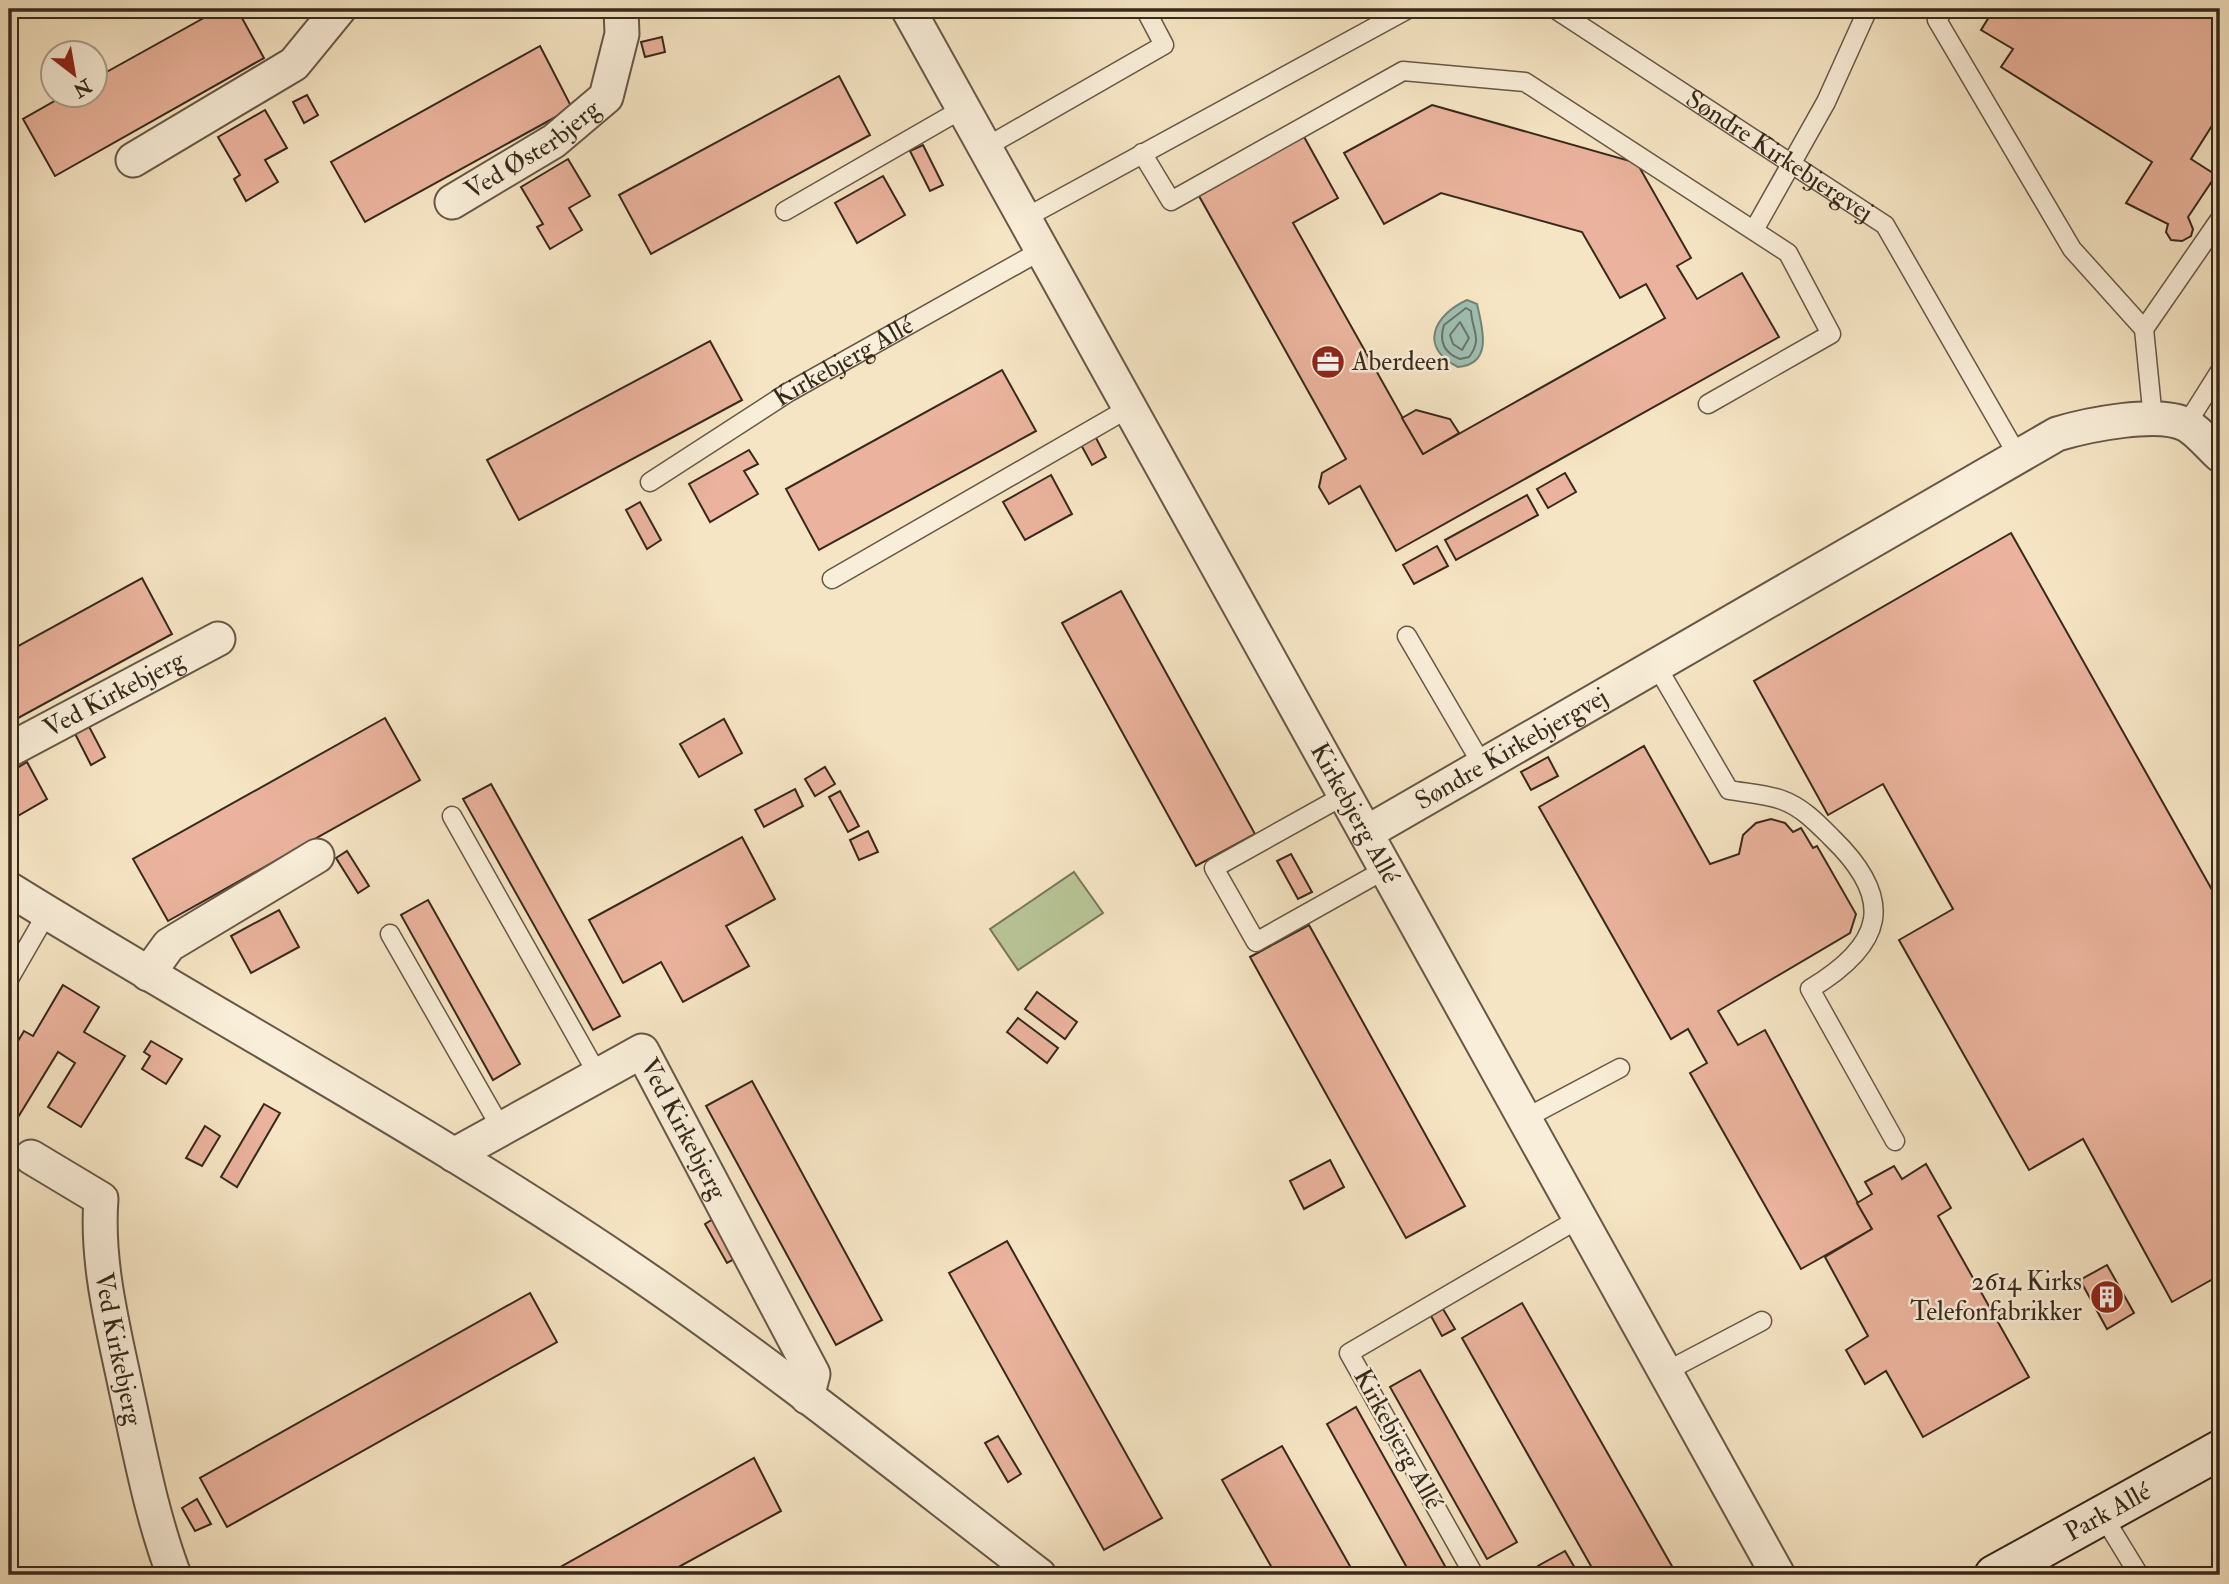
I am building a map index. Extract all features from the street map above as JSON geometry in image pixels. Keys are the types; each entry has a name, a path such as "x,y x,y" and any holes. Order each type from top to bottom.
{"street":[{"path":"133,160 294,64 339,9"},
{"name":"Ved Østerbjerg","path":"452,202 554,141 606,97 622,34 621,9"},
{"name":"Kirkebjerg Allé","path":"908,9 1778,1575"},
{"name":"Søndre Kirkebjergvej","path":"1366,833 2057,434 2081,427 2153,419 2186,425"},
{"path":"2186,425 2220,455"},
{"name":"Ved Kirkebjerg","path":"9,750 218,639"},
{"path":"148,974 169,945 317,856"},
{"path":"9,889 454,1155 636,1272 807,1397 1039,1575"},
{"name":"Ved Kirkebjerg","path":"454,1155 642,1051 813,1374 807,1397"},
{"name":"Ved Kirkebjerg","path":"31,1157 101,1199 99,1227 102,1259 120,1360 154,1522 174,1575"},
{"name":"Park Allé","path":"1994,1575 2220,1450"}],"lane":[{"path":"986,147 1164,45 1145,9"},
{"path":"1025,218 1408,9"},
{"name":"Søndre Kirkebjergvej","path":"1555,9 1885,225 2018,456"},
{"path":"1754,230 1789,164 1826,103 1868,9"},
{"path":"1944,9 1937,20 2072,249 2144,329 2153,419"},
{"path":"1142,153 1171,201 1403,71 1525,82 1788,253 1831,334 1708,404"},
{"path":"785,211 964,108"},
{"path":"2144,329 2220,219"},
{"name":"Kirkebjerg Allé","path":"650,482 789,392 1042,250"},
{"path":"2186,425 2220,371"},
{"path":"832,579 1129,408"},
{"path":"1407,636 1483,766"},
{"path":"1656,665 1729,790 1782,800 1798,808 1854,860 1869,888 1874,904 1869,939 1840,971 1810,989 1895,1141"},
{"path":"1345,795 1214,868 1256,942 1386,869"},
{"path":"452,816 598,1075"},
{"path":"9,979 47,913"},
{"path":"390,934 501,1128"},
{"path":"1524,1119 1620,1068"},
{"name":"Kirkebjerg Allé","path":"1474,1575 1349,1353 1580,1218"},
{"path":"1665,1372 1762,1321"},
{"path":"2103,1516 2139,1575"}],"green space":[{"path":"1074,872 1103,913 1018,970 990,929"}],"water":[{"path":"1467,300 1477,304 1483,343 1477,359 1458,367 1438,350 1435,332 1446,314"}],"building":[{"path":"220,9 237,9 264,58 55,176 23,119 42,108 108,108 108,71"},
{"path":"1994,9 2220,9 2220,113 2191,159 2216,175 2188,217 2193,229 2191,236 2182,241 2171,240 2166,232 2168,224 2126,203 2152,162 2001,67 2013,49 1981,30"},
{"path":"662,37 665,52 645,57 641,42"},
{"path":"540,46 572,108 365,222 331,162"},
{"path":"839,76 870,135 651,254 619,195"},
{"path":"307,95 318,115 304,123 293,102"},
{"path":"1432,105 1637,163 1691,258 1677,266 1697,299 1742,273 1779,337 1396,551 1360,486 1329,504 1319,487 1322,473 1346,459 1199,196 1303,135 1338,198 1293,223 1423,454 1665,318 1646,284 1620,298 1582,232 1441,193 1384,224 1344,153"},
{"path":"265,110 287,148 265,160 278,182 246,201 234,179 240,175 218,137"},
{"path":"923,145 943,185 930,191 910,151"},
{"path":"568,159 590,196 569,208 582,230 550,249 537,227 543,224 521,187"},
{"path":"883,176 905,215 857,243 835,203"},
{"path":"710,341 742,400 519,520 487,460"},
{"path":"1002,370 1036,431 819,550 786,489"},
{"path":"1416,410 1450,419 1459,433 1423,454 1402,418"},
{"path":"1095,436 1106,457 1092,465 1080,443"},
{"path":"749,450 758,464 744,471 758,494 710,522 689,484"},
{"path":"1565,473 1576,492 1548,508 1537,489"},
{"path":"1051,475 1072,514 1025,540 1003,502"},
{"path":"1527,495 1538,515 1456,560 1445,540"},
{"path":"640,502 661,540 647,549 626,510"},
{"path":"2011,533 2220,904 2220,1275 2172,1302 2083,1139 2029,1170 1899,940 1953,909 1883,784 1828,815 1754,681"},
{"path":"1437,546 1448,566 1414,584 1403,565"},
{"path":"142,578 172,634 9,723 9,651"},
{"path":"1121,591 1255,834 1196,866 1062,623"},
{"path":"84,717 105,757 91,765 70,724"},
{"path":"385,718 420,780 168,921 133,859"},
{"path":"724,719 742,753 699,777 680,744"},
{"path":"1644,746 1710,864 1739,854 1743,835 1756,823 1771,819 1785,823 1793,832 1801,828 1813,848 1817,846 1856,914 1850,933 1718,1011 1738,1045 1765,1030 1872,1229 1801,1269 1690,1073 1707,1063 1688,1029 1671,1039 1539,807"},
{"path":"1548,757 1558,776 1531,790 1521,772"},
{"path":"27,762 47,799 9,821 9,773"},
{"path":"825,767 835,784 815,796 805,779"},
{"path":"491,784 620,1016 593,1030 463,799"},
{"path":"795,789 803,806 764,827 755,810"},
{"path":"840,791 859,826 848,832 829,797"},
{"path":"868,831 878,852 859,860 850,840"},
{"path":"742,837 775,899 726,926 749,966 683,1002 661,962 623,983 589,920"},
{"path":"347,851 369,886 358,893 336,858"},
{"path":"1291,854 1312,892 1298,899 1277,861"},
{"path":"428,900 520,1064 493,1080 401,915"},
{"path":"279,910 299,947 251,973 231,936"},
{"path":"1309,925 1465,1206 1406,1238 1250,957"},
{"path":"63,985 99,1007 84,1032 125,1056 81,1127 48,1107 75,1063 58,1052 9,1132 9,1056 24,1031 33,1036"},
{"path":"1037,992 1077,1022 1065,1039 1025,1009"},
{"path":"1018,1018 1058,1048 1047,1063 1007,1032"},
{"path":"151,1041 182,1059 166,1084 142,1069 150,1056 144,1052"},
{"path":"752,1081 882,1320 836,1345 706,1106"},
{"path":"264,1104 280,1113 237,1187 221,1177"},
{"path":"205,1126 220,1136 202,1166 186,1158"},
{"path":"1330,1160 1344,1187 1304,1209 1290,1181"},
{"path":"1926,1164 1951,1208 1938,1216 2029,1377 1923,1437 1886,1371 1865,1384 1846,1350 1868,1336 1825,1257 1872,1229 1857,1203 1872,1194 1865,1182 1894,1166 1902,1179"},
{"path":"718,1216 740,1256 727,1263 705,1224"},
{"path":"1007,1241 1162,1518 1104,1550 949,1273"},
{"name":"2614 Kirks Telefonfabrikker","path":"2107,1265 2134,1313 2107,1329 2080,1280"},
{"path":"530,1293 557,1342 227,1527 200,1478"},
{"path":"1522,1303 1677,1575 1596,1575 1462,1338"},
{"path":"1443,1309 1455,1329 1442,1336 1431,1316"},
{"path":"1420,1370 1517,1542 1487,1559 1390,1387"},
{"path":"1356,1407 1450,1575 1411,1575 1327,1424"},
{"path":"998,1436 1021,1474 1008,1482 985,1443"},
{"path":"1282,1446 1355,1575 1276,1575 1222,1480"},
{"path":"754,1458 781,1511 664,1575 560,1575 557,1569"},
{"path":"197,1499 211,1524 195,1531 182,1508"},
{"path":"1565,1551 1579,1575 1543,1575 1538,1566"}],"place":[{"name":"Aberdeen","path":"1328,362"},
{"name":"2614 Kirks Telefonfabrikker","path":"2107,1297"}]}
